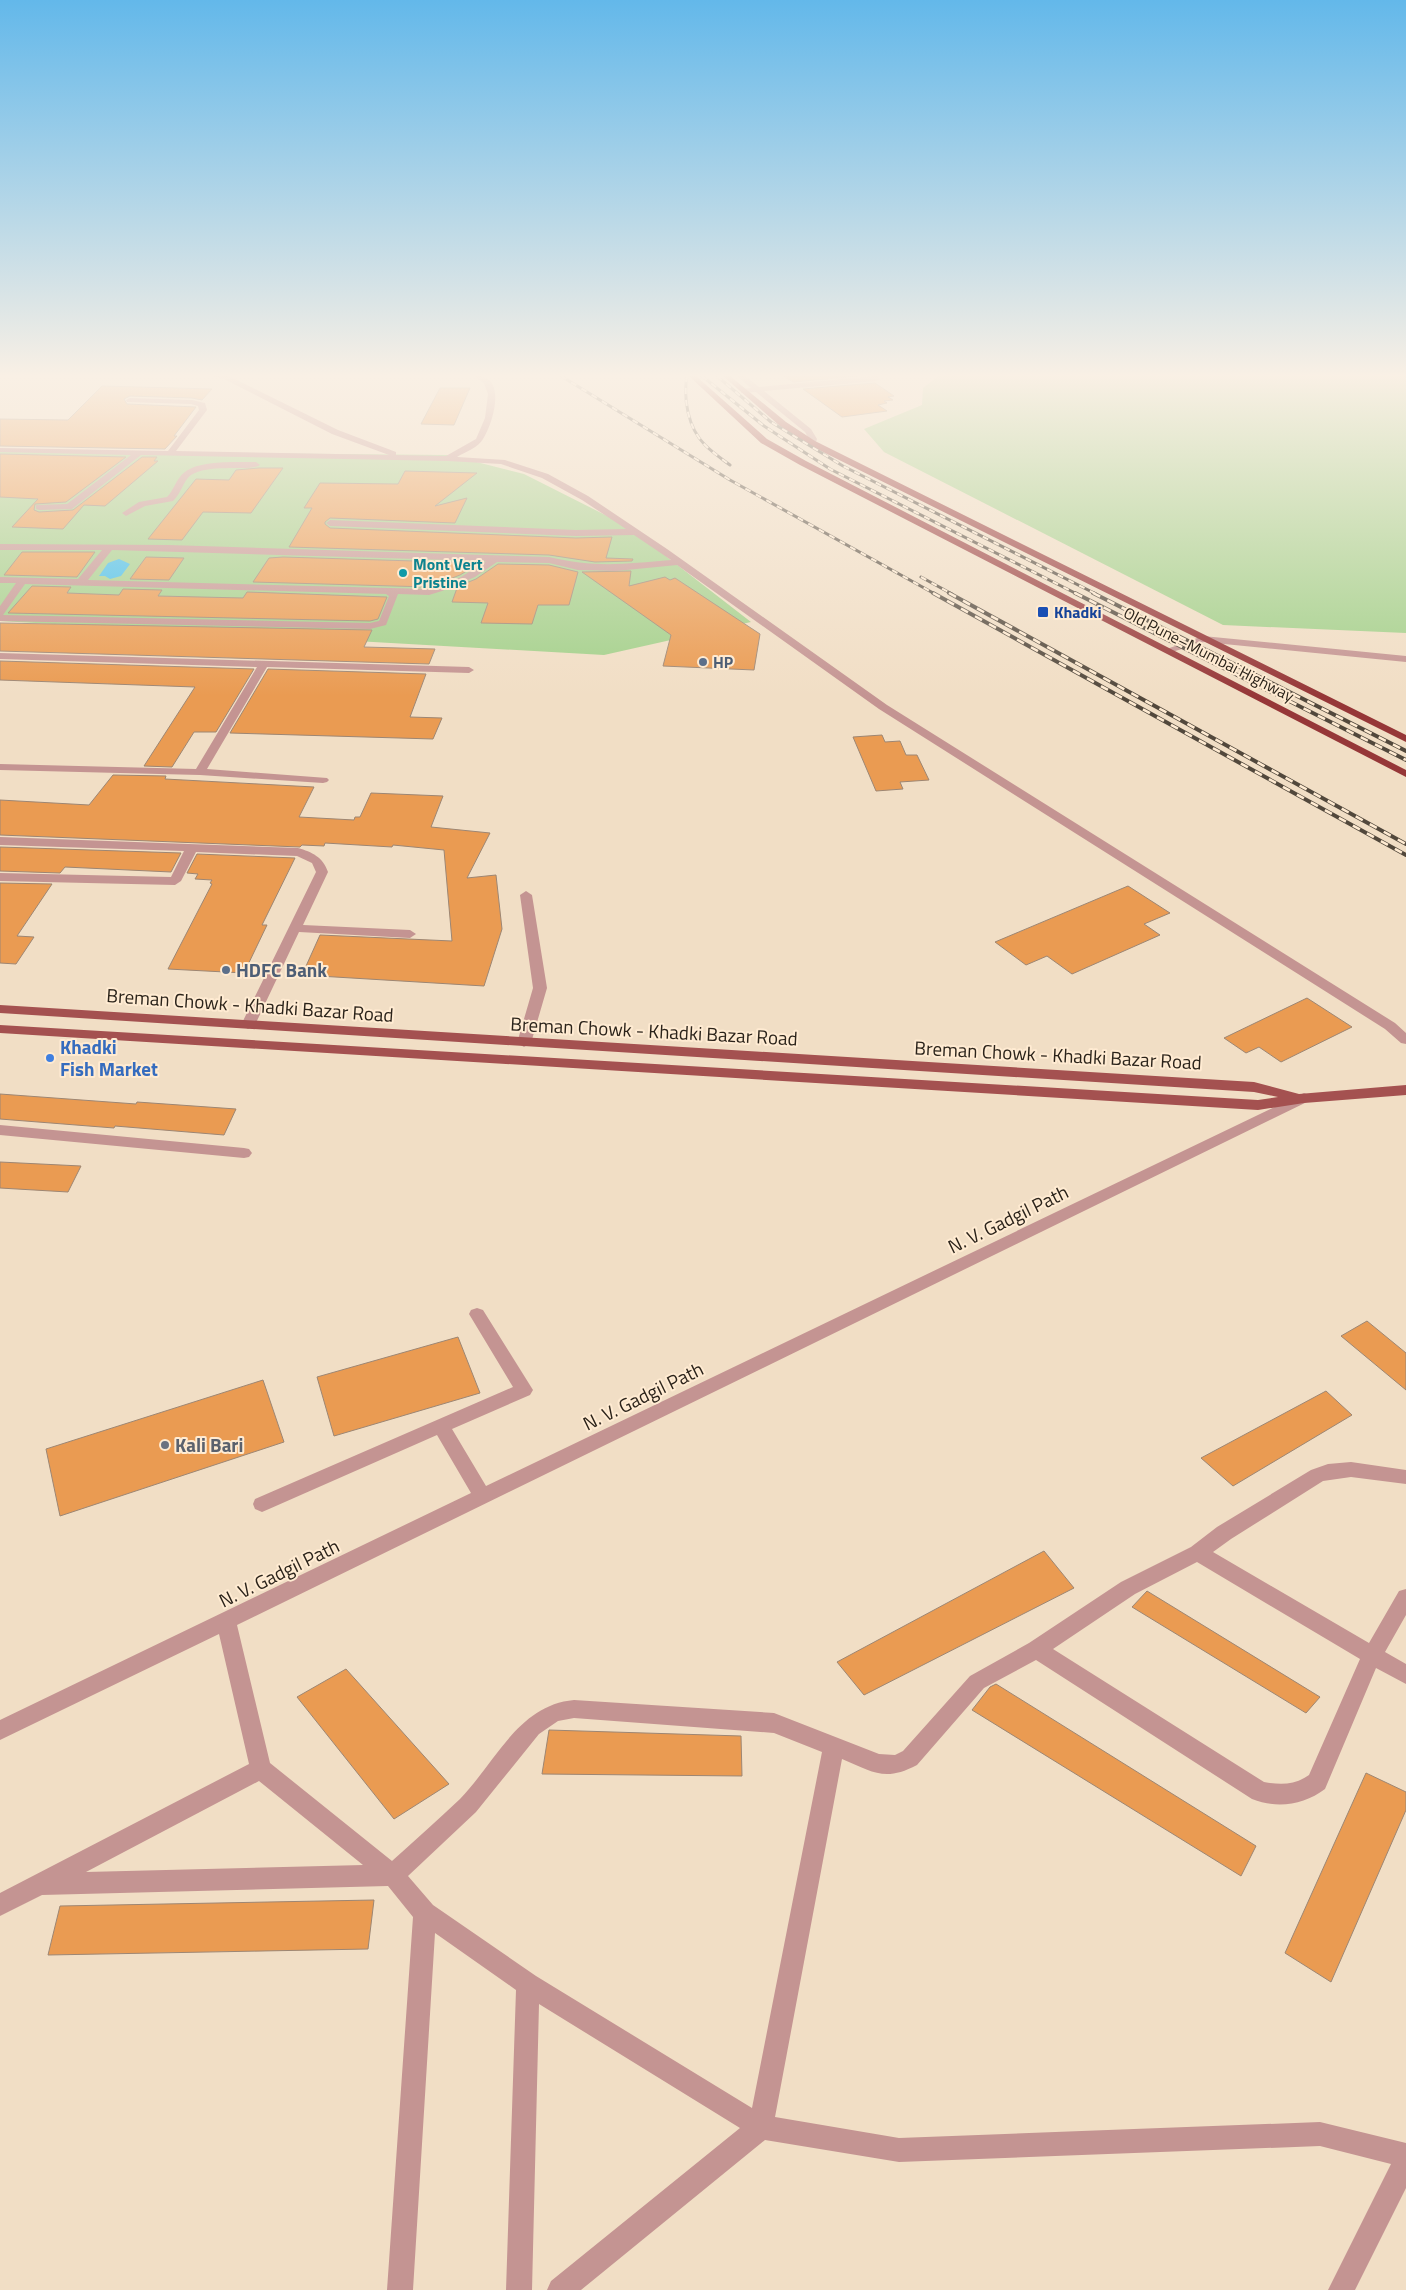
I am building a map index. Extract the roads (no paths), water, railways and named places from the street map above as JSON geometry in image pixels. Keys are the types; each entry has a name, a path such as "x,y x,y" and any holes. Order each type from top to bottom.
{"highway":[{"name":"Old Pune–Mumbai Highway","path":"841,483 1169,650 1406,774"},
{"name":"Old Pune–Mumbai Highway","path":"892,483 1406,739"}],"main road":[{"name":"Breman Chowk - Khadki Bazar Road","path":"0,1009 1254,1087 1304,1098"},
{"name":"Breman Chowk - Khadki Bazar Road","path":"1,1030 1248,1104 1406,1090"}],"street":[{"path":"39,507 69,506 100,483"},
{"path":"126,513 142,504 170,499 174,496 182,483"},
{"path":"558,483 585,498 636,532 883,707 1390,1026 1406,1040"},
{"path":"330,523 576,533 636,532"},
{"path":"0,547 110,547 549,560 578,567 616,568 679,562"},
{"path":"81,582 110,547"},
{"path":"0,580 429,592 480,572 495,559"},
{"path":"0,613 22,581"},
{"path":"0,618 370,626 383,623 394,596 388,591"},
{"path":"1169,650 1203,639 1406,659"},
{"path":"0,656 469,670"},
{"path":"200,772 264,664"},
{"path":"0,767 200,772 322,780"},
{"path":"0,841 298,852 315,859 320,865 322,872 248,1025"},
{"path":"0,877 175,881 192,848"},
{"path":"524,1043 540,988 526,895"},
{"path":"295,928 410,934"},
{"name":"N. V. Gadgil Path","path":"0,1730 1304,1098"},
{"path":"0,1130 244,1153"},
{"path":"262,1504 524,1390 477,1314"},
{"path":"441,1426 483,1497"},
{"path":"42,1884 393,1875 468,1805 532,1727 540,1720 562,1710 574,1709 774,1723 878,1764 897,1765 905,1762 977,1682 1036,1649 1128,1588 1198,1553 1224,1533 1317,1475 1334,1468 1348,1468 1406,1477"},
{"path":"1198,1553 1406,1676"},
{"path":"1036,1649 1260,1792 1281,1795 1298,1794 1309,1789 1317,1782 1372,1655 1406,1597"},
{"path":"226,1622 261,1769 393,1875 425,1913 528,1984 761,2127 899,2150 1320,2134 1406,2155"},
{"path":"560,2290 761,2127 834,1746"},
{"path":"0,1906 261,1769"},
{"path":"400,2290 425,1913"},
{"path":"519,2290 528,1984"},
{"path":"1340,2290 1406,2161"}],"water":[{"path":"119,559 130,564 121,576 110,579 105,576 99,576 108,563"}],"railway":[{"path":"735,483 935,594"},
{"path":"857,483 1077,594"},
{"path":"876,483 1096,594"},
{"path":"921,577 952,594"},
{"path":"933,593 1406,855"},
{"path":"949,593 1406,844"},
{"path":"1075,593 1406,760"},
{"path":"1093,593 1406,751"}],"place":[{"name":"Mont Vert Pristine","path":"403,573"},
{"name":"Khadki","path":"1043,612"},
{"name":"HP","path":"703,662"},
{"name":"HDFC Bank","path":"226,970"},
{"name":"Khadki Fish Market","path":"50,1058"},
{"name":"Kali Bari","path":"165,1445"}]}
